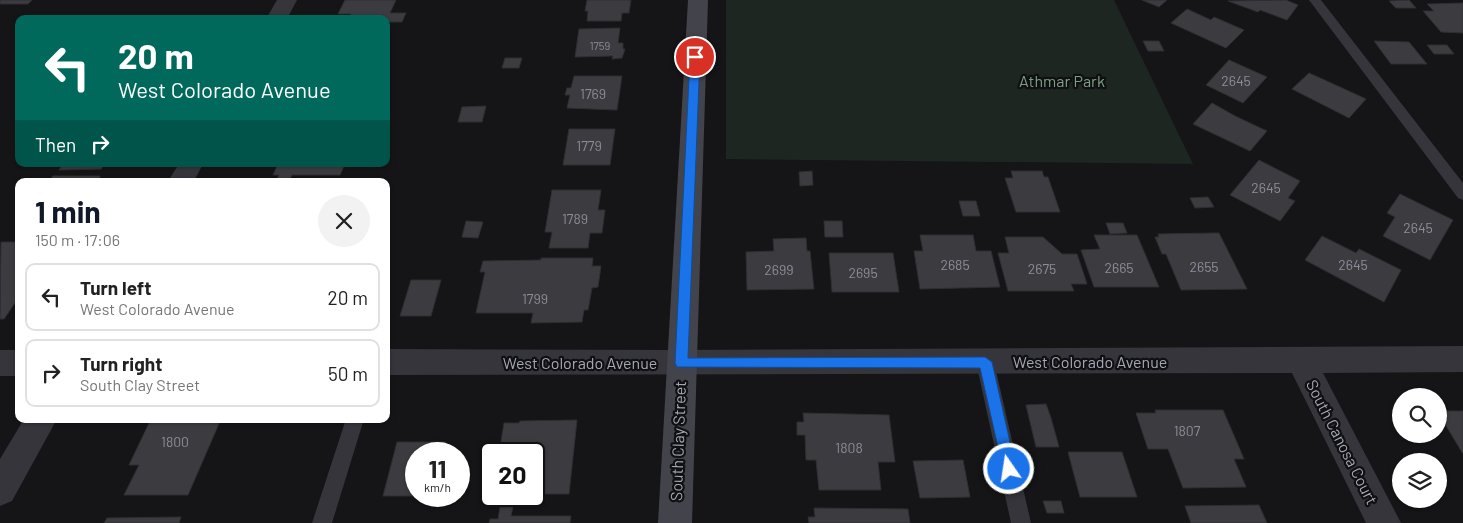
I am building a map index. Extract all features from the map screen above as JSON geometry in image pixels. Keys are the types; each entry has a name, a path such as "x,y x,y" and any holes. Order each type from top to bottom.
{"street":[{"path":"278,15 287,0"},
{"name":"South Clay Street","path":"675,523 698,0"},
{"path":"183,178 189,167"},
{"name":"West Colorado Avenue","path":"390,362 682,363 1463,359"},
{"name":"South Canosa Court","path":"1301,360 1384,523"},
{"path":"0,363 15,363"},
{"path":"0,490 39,423"}],"lane":[{"path":"1315,0 1463,194"},
{"path":"985,362 1021,523"},
{"path":"322,523 355,423"}],"green space":[{"name":"Athmar Park","path":"726,0 1114,0 1193,164 726,159"}],"building":[{"path":"0,0 32,0 28,4 0,4"},
{"path":"345,0 396,0 390,13 406,13 402,22 390,22 390,15 338,14"},
{"path":"587,0 631,0 629,13 622,13 621,21 587,21 588,11 585,11"},
{"path":"1142,0 1167,0 1159,7"},
{"path":"1286,0 1298,5 1287,20 1228,1"},
{"path":"1409,0 1416,8 1396,8 1389,1"},
{"path":"1463,3 1463,33 1441,32 1423,11 1434,11 1427,4"},
{"path":"1187,9 1211,20 1214,17 1244,30 1226,48 1171,23"},
{"path":"620,28 618,43 623,43 623,49 625,49 622,58 612,59 613,56 575,57 579,29"},
{"path":"1143,41 1159,41 1164,51 1148,51"},
{"path":"1374,41 1409,42 1427,64 1391,64"},
{"path":"1427,45 1447,45 1454,54 1434,54"},
{"path":"505,58 522,58 519,68 502,68"},
{"path":"1229,60 1267,77 1243,103 1206,85"},
{"path":"1309,73 1366,99 1349,118 1292,89"},
{"path":"574,76 622,76 617,110 567,108 570,95 565,95 567,88 571,88"},
{"path":"1212,103 1267,131 1250,151 1193,124"},
{"path":"486,106 482,122 458,122 462,107"},
{"path":"569,129 615,129 610,165 563,165"},
{"path":"1259,160 1300,181 1288,198 1295,201 1280,221 1230,195"},
{"path":"61,167 103,167 101,169 59,170"},
{"path":"277,167 344,167 340,175 292,175 290,178 278,178 279,175 273,175"},
{"path":"812,171 813,185 800,186 799,172"},
{"path":"1011,171 1042,171 1044,177 1048,177 1060,212 1016,212 1005,178 1013,178"},
{"path":"53,176 100,176 99,178 51,178"},
{"path":"552,190 601,190 598,210 605,210 602,233 590,233 588,248 549,248 552,232 545,232"},
{"path":"1400,194 1453,220 1430,260 1383,236 1395,217 1387,213"},
{"path":"1208,197 1214,207 1195,208 1190,198"},
{"path":"959,201 976,201 980,216 963,216"},
{"path":"466,221 483,222 478,238 462,237"},
{"path":"824,221 842,221 843,237 825,237"},
{"path":"1106,223 1123,223 1127,233 1110,234"},
{"path":"1219,233 1247,289 1181,290 1166,254 1162,254 1155,237 1159,237 1158,234"},
{"path":"920,235 973,235 976,251 991,251 1000,287 920,289 914,251 923,251"},
{"path":"1094,235 1137,235 1159,287 1094,287 1081,250 1100,249"},
{"path":"1322,236 1356,253 1359,249 1401,270 1384,302 1305,260"},
{"path":"1005,237 1043,237 1062,254 1077,254 1087,284 1071,284 1074,291 1008,291 998,253 1009,253"},
{"path":"806,238 807,251 810,251 814,289 747,290 746,252 774,251 773,239"},
{"path":"1,242 15,242 15,303 4,319 0,319"},
{"path":"829,253 893,253 899,292 832,292"},
{"path":"541,258 593,258 592,266 601,266 598,287 592,288 588,310 584,310 582,322 531,323 533,313 476,313 485,272 480,272 483,261 541,260"},
{"path":"411,280 441,280 431,316 400,316"},
{"path":"1046,404 1059,447 1036,447 1026,405"},
{"path":"1155,410 1223,410 1244,459 1234,459 1246,487 1183,488 1168,449 1148,449 1136,413 1156,413"},
{"path":"1447,411 1463,411 1463,454 1447,427"},
{"path":"803,413 889,415 895,462 878,462 881,490 819,490 816,460 806,460 805,435 797,435 797,422 804,422"},
{"path":"577,420 569,494 545,494 545,442 501,442 504,423 519,423 520,421"},
{"path":"149,423 219,423 188,495 124,495 139,465 129,465"},
{"path":"397,442 405,442 405,496 383,496"},
{"path":"1068,452 1122,452 1137,497 1080,497"},
{"path":"963,460 970,497 920,498 913,461"},
{"path":"1043,501 1061,501 1064,513 1047,513"},
{"path":"1259,505 1267,523 1191,523 1185,506"},
{"path":"500,507 513,507 511,516 571,516 570,523 489,523 490,519 498,519"},
{"path":"814,508 908,509 910,523 809,523 808,517 815,517"},
{"path":"181,517 179,523 104,523 107,518"}],"route":[{"path":"695,57 682,363 985,362 1009,469"}]}
